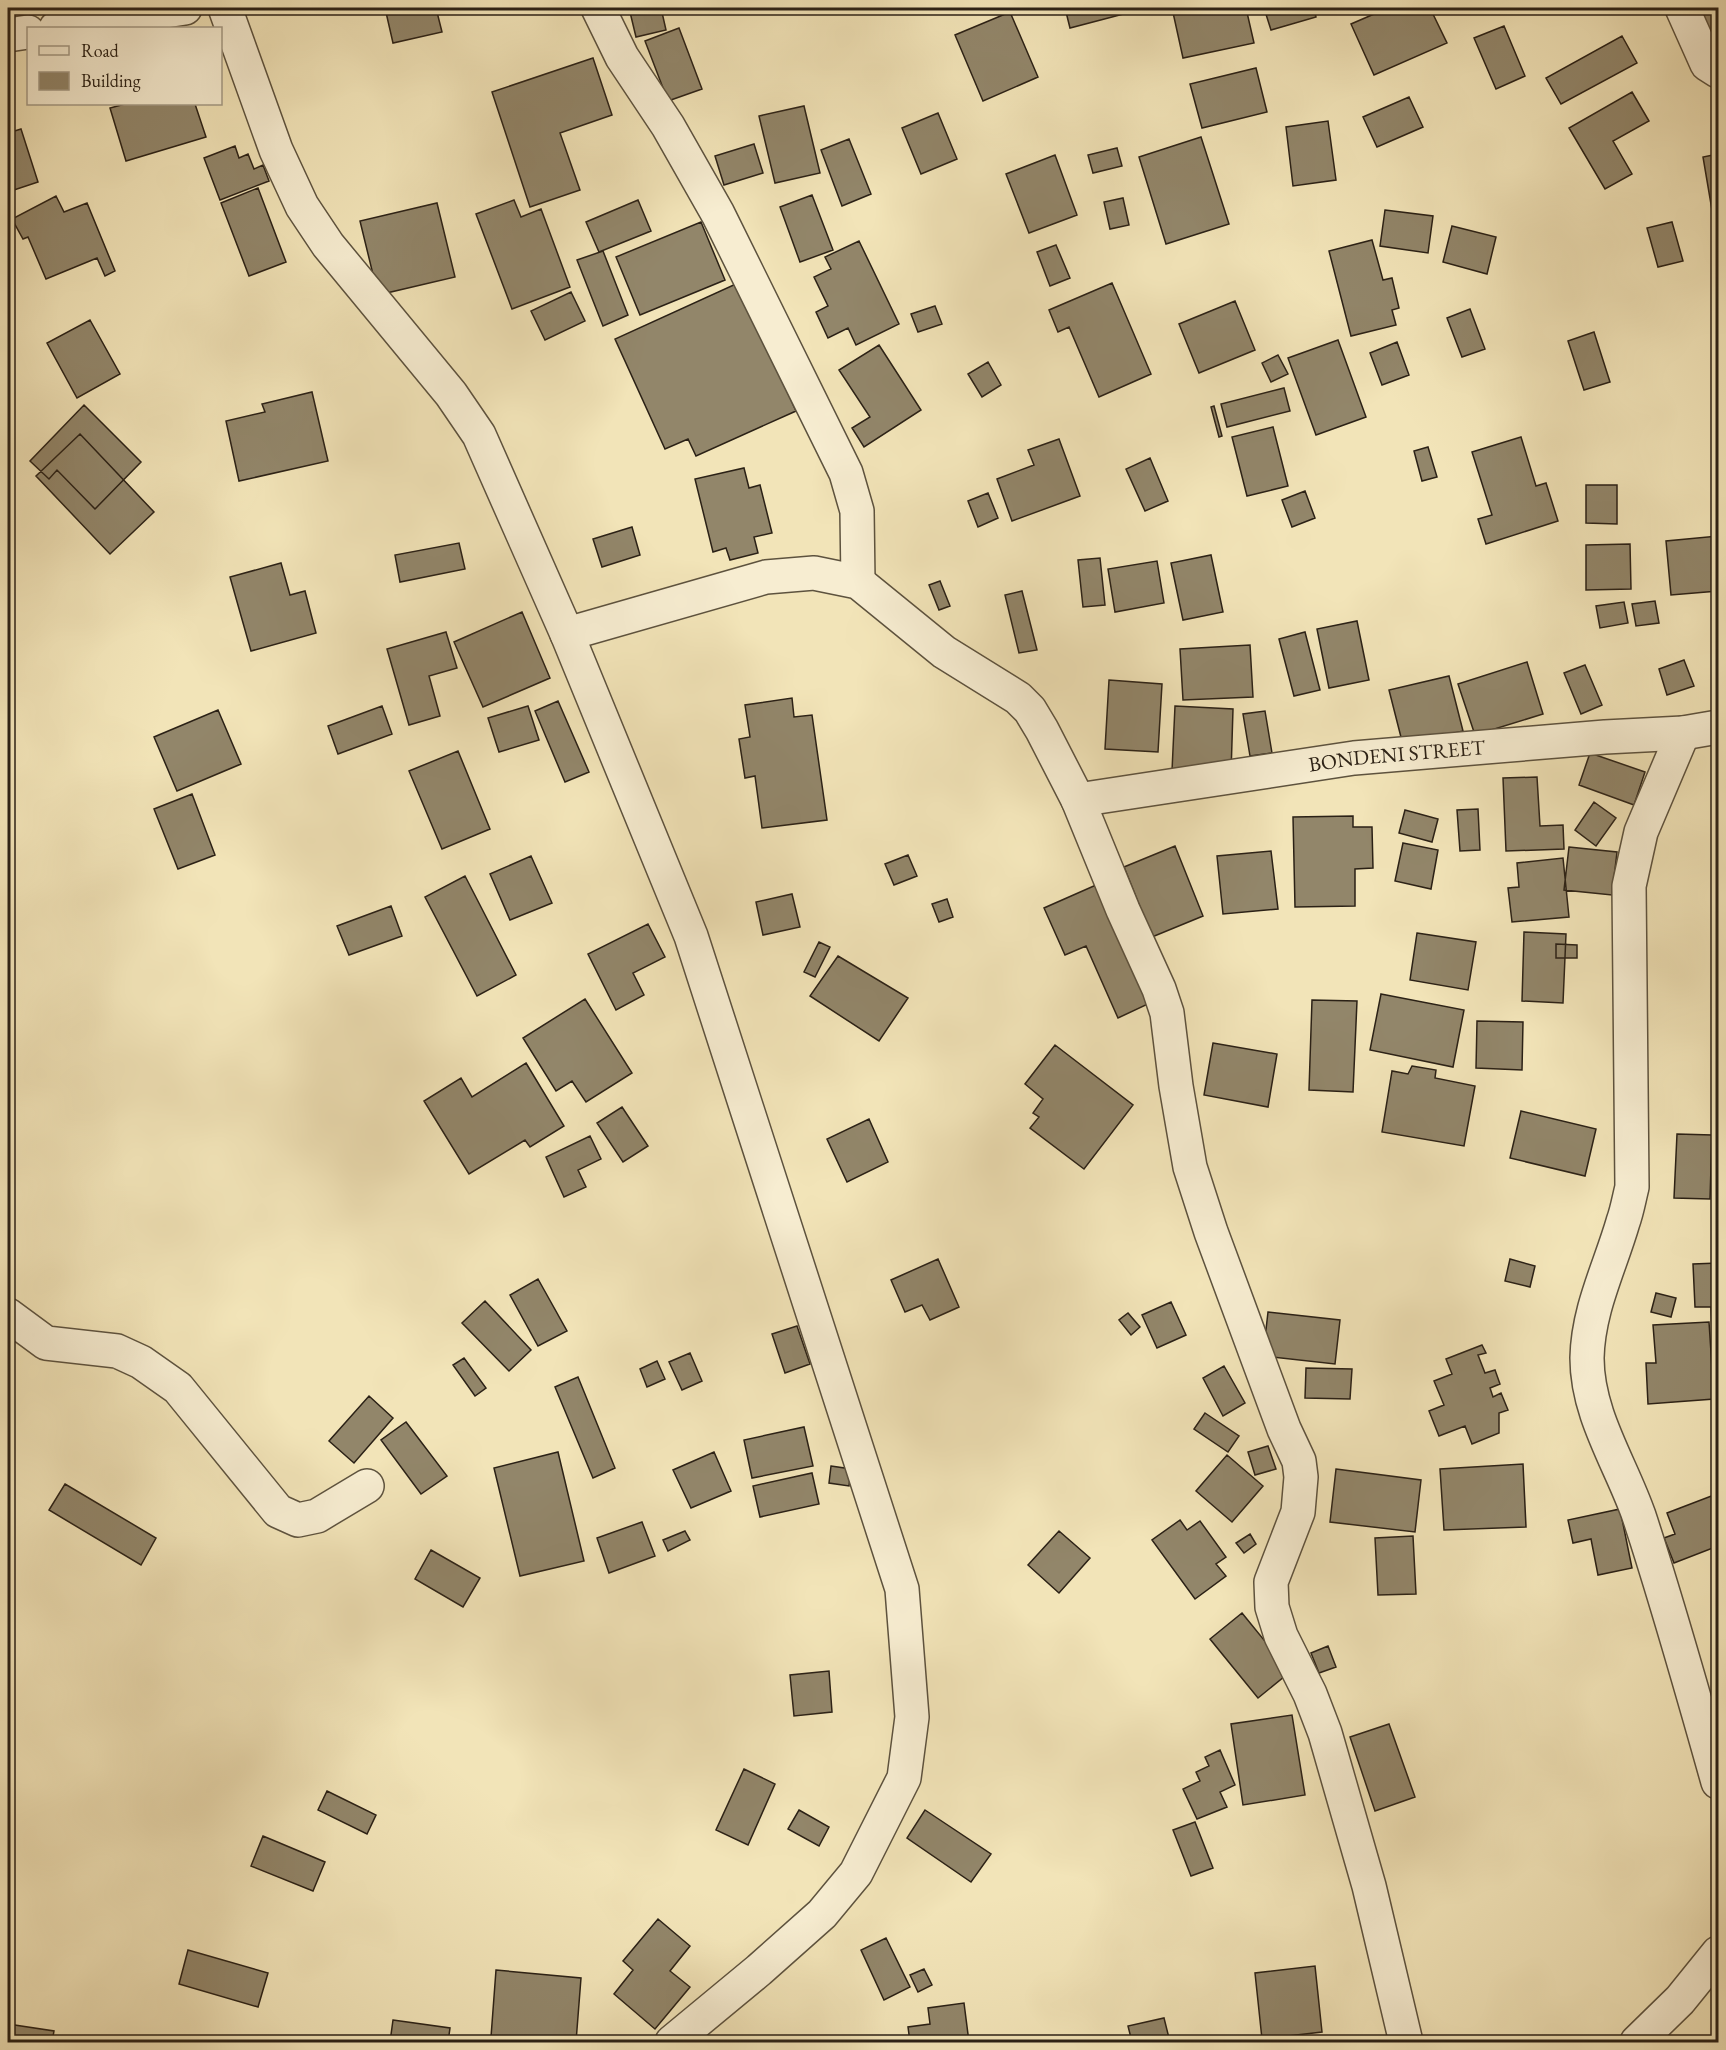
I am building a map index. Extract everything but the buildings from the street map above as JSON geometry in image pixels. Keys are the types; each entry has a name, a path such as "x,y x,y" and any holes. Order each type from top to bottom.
{"street":[{"path":"62,27 185,8"},
{"path":"225,8 276,150 302,206 328,244 451,394 480,435 567,634 691,936 902,1589 912,1717 904,1778 856,1873 822,1914 672,2043"},
{"path":"598,8 622,57 668,126 718,214 846,473 856,511 858,582"},
{"path":"1682,8 1707,64 1719,71"},
{"path":"8,35 27,32"},
{"path":"567,634 766,577 814,573 858,582 944,652 1018,698 1030,710 1042,730 1078,800 1123,910 1159,989 1167,1013 1176,1086 1190,1167 1211,1232 1284,1429 1299,1461 1301,1477 1298,1512 1271,1582 1272,1606 1281,1636 1310,1694 1325,1733 1369,1886 1406,2043"},
{"name":"BONDENI STREET","path":"1078,800 1354,758 1582,739 1683,734 1719,728"},
{"path":"1683,734 1641,832 1629,886 1632,1187 1591,1316 1587,1360 1591,1389 1600,1424 1642,1525 1719,1782"},
{"path":"8,1315 46,1343 117,1350 150,1368 178,1388 278,1511 298,1520 317,1516 367,1486"},
{"path":"1637,2043 1680,2000 1719,1953"}]}
